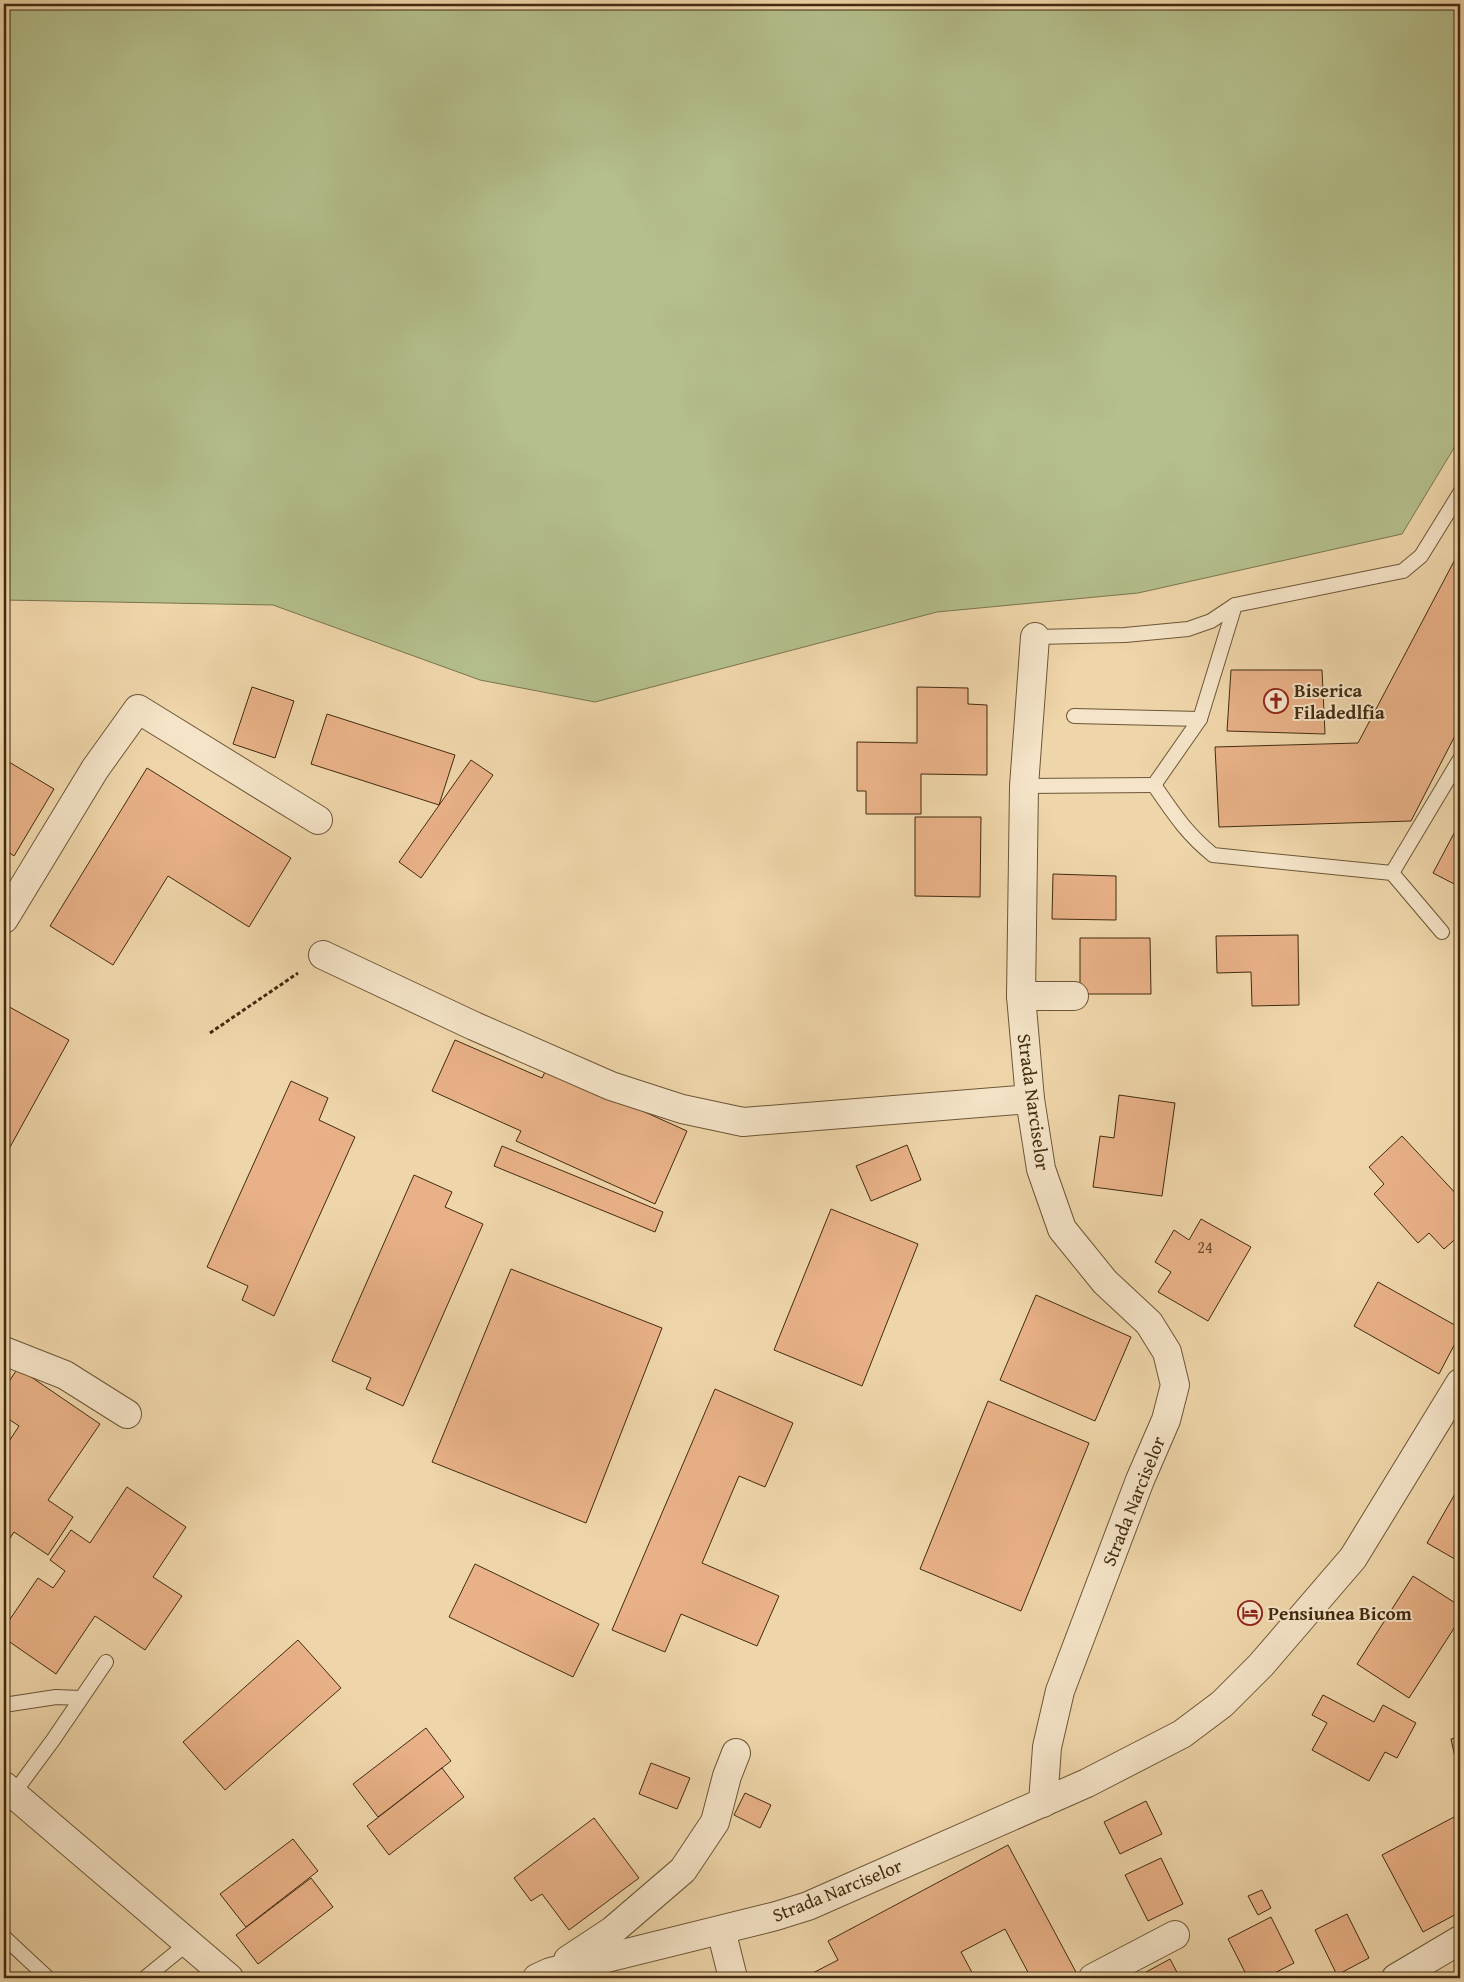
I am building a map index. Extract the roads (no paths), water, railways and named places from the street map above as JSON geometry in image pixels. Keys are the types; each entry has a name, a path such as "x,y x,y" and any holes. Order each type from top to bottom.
{"street":[{"name":"Strada Narciselor","path":"1035,637 1024,786 1021,996 1030,1099 1041,1169 1062,1228 1105,1282 1149,1323 1167,1352 1175,1384 1166,1420 1140,1480 1060,1692 1047,1747 1043,1802"},
{"path":"4,919 95,769 138,709 318,820"},
{"path":"323,955 474,1026 611,1086 682,1108 743,1122 1030,1099"},
{"path":"1021,996 1074,996"},
{"path":"4,1351 65,1375 127,1414"},
{"name":"Strada Narciselor","path":"543,1975 776,1916 808,1906 1087,1783 1182,1734 1222,1704 1262,1665 1353,1558 1460,1383"},
{"path":"543,1975 612,1931 683,1870 716,1822 727,1776 736,1753"},
{"path":"7,1794 229,1978"},
{"path":"720,1930 733,1978"},
{"path":"1093,1978 1176,1935"},
{"path":"1396,1978 1460,1940"}],"lane":[{"path":"1035,637 1125,635 1188,629 1211,621 1235,605 1403,571 1422,556 1460,493"},
{"path":"1154,784 1200,719 1235,605"},
{"path":"1074,716 1200,719"},
{"path":"1392,873 1460,759"},
{"path":"1024,786 1154,784"},
{"path":"1154,784 1178,820 1193,838 1214,855 1392,873 1442,932"},
{"path":"7,1794 81,1698 106,1662"},
{"path":"4,1705 56,1697 81,1698"},
{"path":"4,1937 48,1978"},
{"path":"145,1978 188,1943"}],"place":[{"name":"Biserica Filadedlfia","path":"1276,701"},
{"name":"Pensiunea Bicom","path":"1250,1613"}]}
